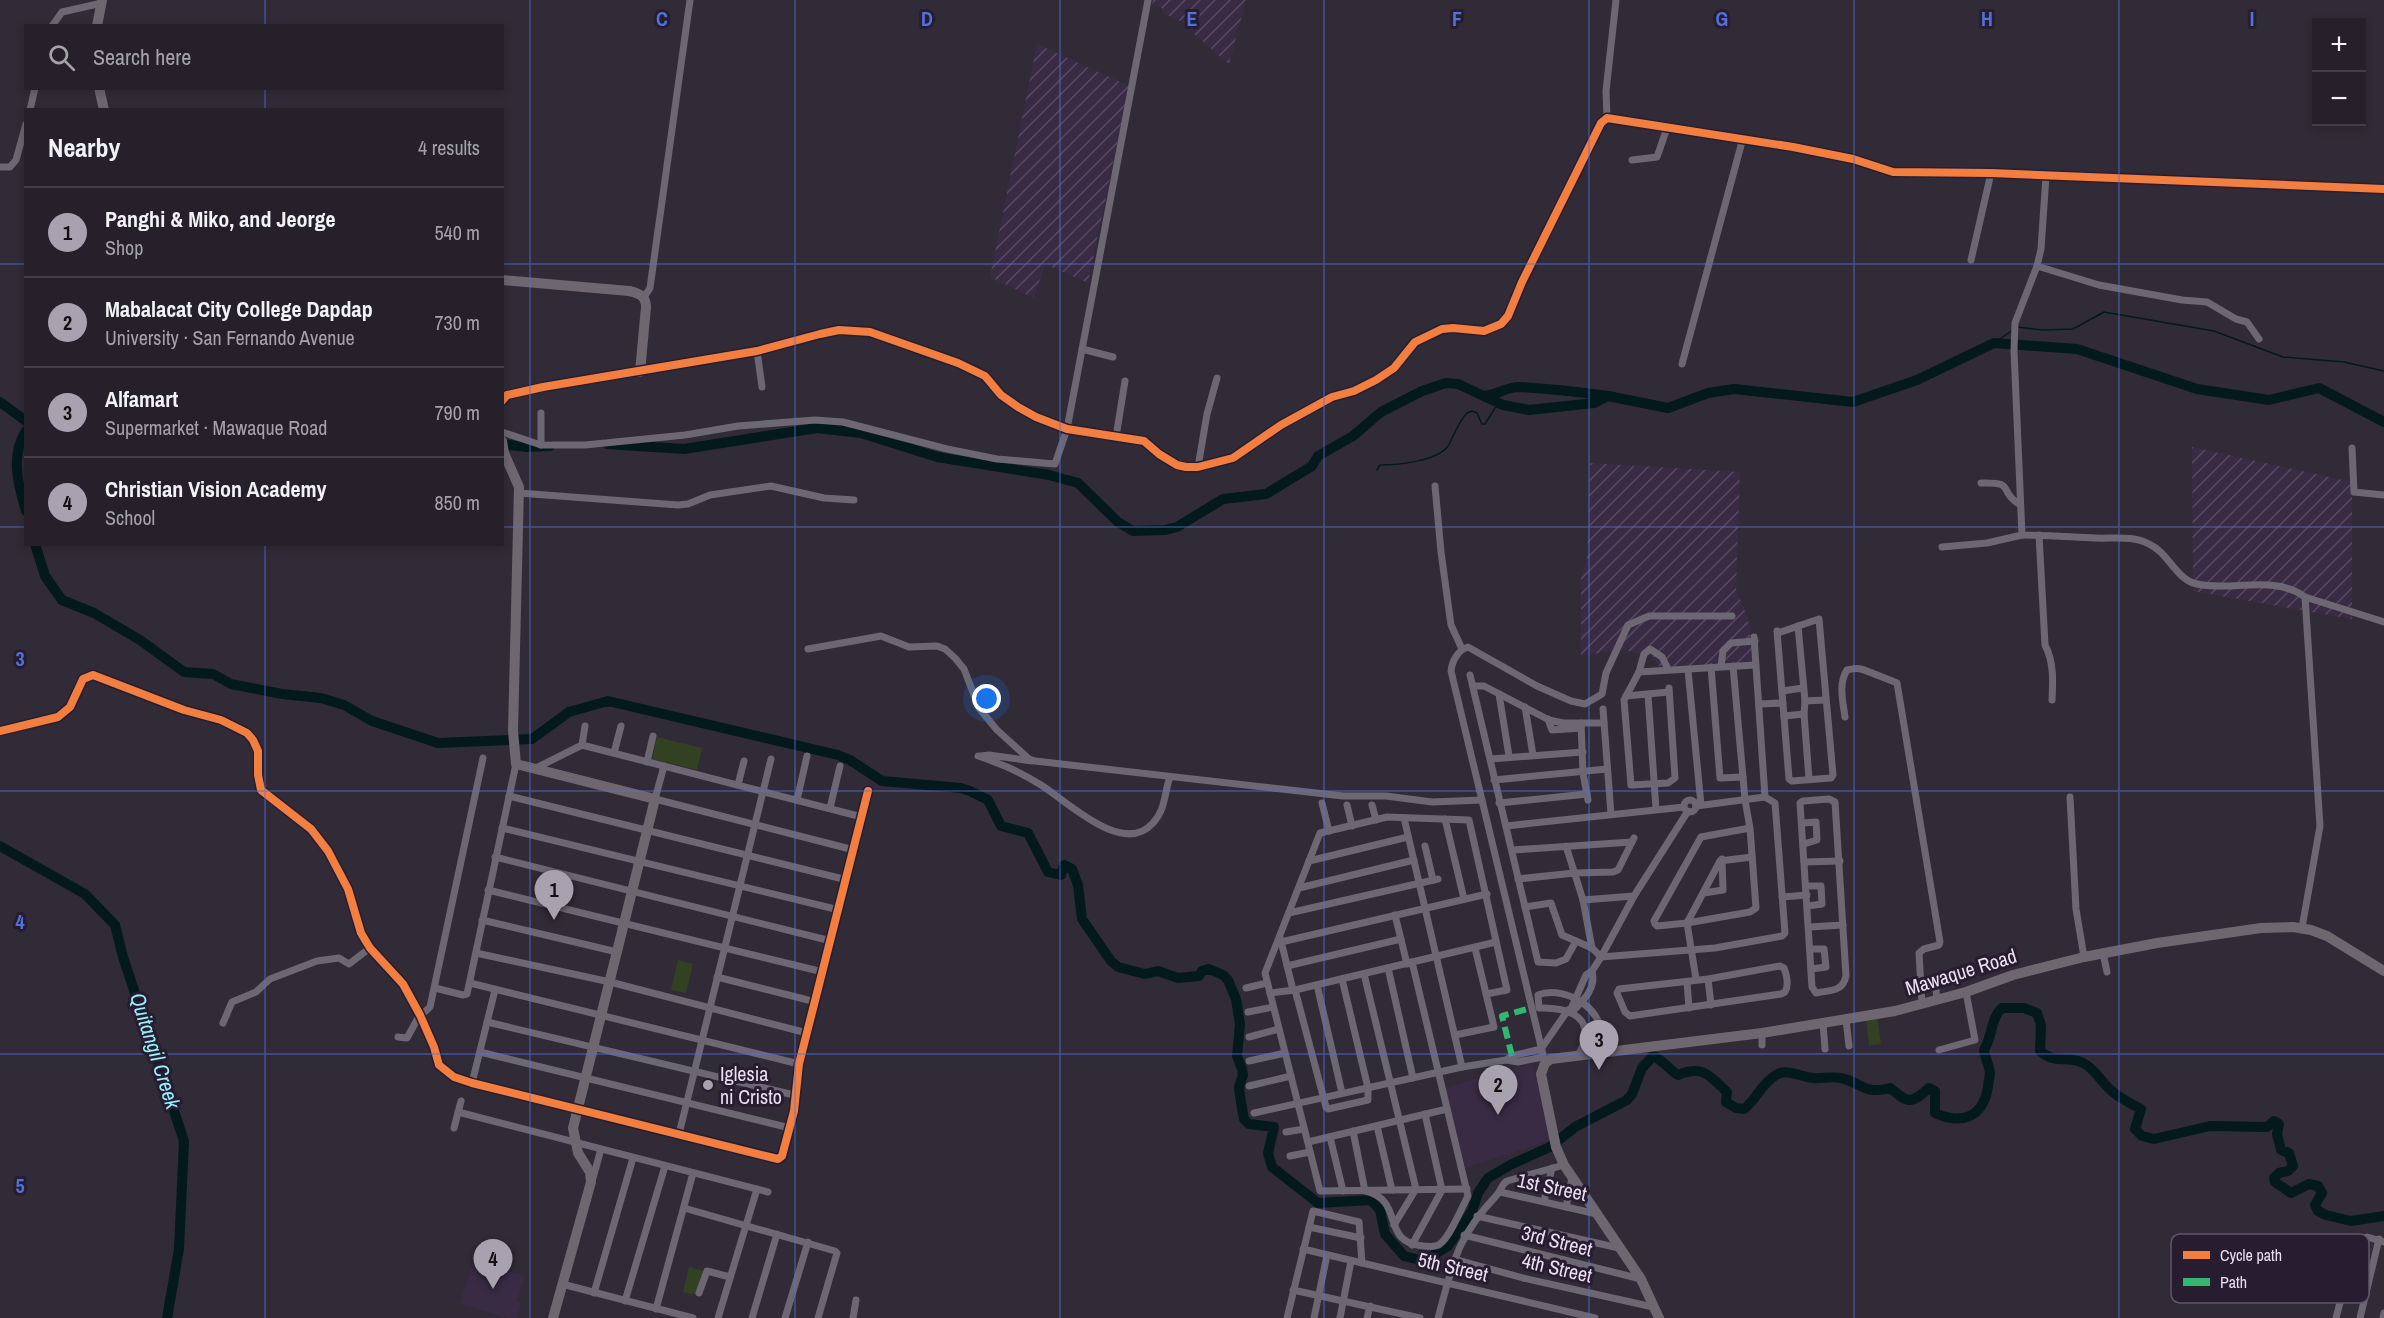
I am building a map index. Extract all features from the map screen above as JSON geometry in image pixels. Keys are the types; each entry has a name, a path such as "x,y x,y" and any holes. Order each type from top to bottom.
{"street":[{"path":"640,372 646,307 644,297 650,288 690,0"},
{"path":"504,433 541,445 585,445 686,435 738,426 816,420 843,422 947,449 997,459 1051,464 1058,460 1082,350 1148,0"},
{"path":"1607,118 1606,91 1616,0"},
{"path":"53,24 62,12 102,2 97,24"},
{"path":"30,108 35,90"},
{"path":"99,90 104,108"},
{"path":"504,399 507,395 543,387 757,351 839,330 870,332 958,363 985,376 1001,395 1036,417 1066,429 1144,441 1176,465 1198,467 1233,458 1281,425 1322,402 1354,391 1376,380 1394,368 1415,342 1442,329 1460,328 1484,332 1501,324 1508,316 1522,282 1600,123 1607,118 1743,138 1854,159 1893,172 1991,173 2384,189"},
{"path":"1632,160 1657,157 1667,128"},
{"path":"0,167 10,167 16,160 24,131"},
{"path":"1682,364 1743,138"},
{"path":"1971,260 1991,173"},
{"path":"2022,535 2019,504 2015,324 2041,249 2046,176"},
{"path":"2037,266 2099,285 2182,300 2207,302 2236,319 2247,322 2259,339"},
{"path":"504,280 629,291 644,297"},
{"path":"1082,350 1113,357"},
{"path":"757,351 762,387"},
{"path":"1198,467 1207,414 1217,378"},
{"path":"1116,437 1125,381"},
{"path":"541,413 541,445"},
{"path":"2352,448 2354,492 2384,495"},
{"path":"435,988 467,994 516,764 513,737 519,487 504,453"},
{"path":"1981,483 2000,482 2011,499 2019,504"},
{"path":"519,493 678,505 688,504 710,495 771,486 825,498 854,500"},
{"path":"1435,486 1440,552 1451,625 1462,649"},
{"path":"1942,547 1987,543 2022,535 2098,539 2130,538 2150,544 2159,550 2182,576 2195,584 2280,587 2384,622"},
{"path":"2039,535 2045,645 2050,654 2053,675 2052,700"},
{"path":"2302,928 2320,826 2305,597"},
{"path":"1659,1318 1641,1279 1572,1178 1556,1147 1543,1089 1543,1063 1535,1008 1451,671 1462,649 1468,646 1537,686 1571,701 1585,704 1602,694 1606,673 1628,625 1649,616 1732,616"},
{"path":"1820,619 1833,775 1831,778 1792,781 1789,779 1777,632 1798,626 1820,619"},
{"path":"1798,626 1809,779"},
{"path":"808,649 881,636 909,647 937,646 955,658 964,669 979,708 997,730 1029,759 1035,761"},
{"path":"1721,666 1723,651 1731,644 1754,639 1765,797"},
{"path":"1626,696 1669,690 1675,778 1668,783 1631,785 1624,705 1626,696 1640,672 1644,654 1650,649 1662,657 1668,669"},
{"path":"1640,672 1755,665"},
{"path":"1733,666 1745,800 1750,828 1754,910 1687,923 1658,926 1654,921 1701,837 1750,828"},
{"path":"1711,667 1720,778 1743,777"},
{"path":"1845,717 1842,691 1847,670 1861,669 1879,677 1894,680 1897,684 1940,942 1939,945 1924,949 1920,953 1922,1004"},
{"path":"1688,670 1698,806"},
{"path":"0,731 58,717 70,707 83,679 93,675 184,710 238,727 253,740 258,751 258,775 261,790 311,829 328,851 348,889 361,933 370,948 403,984 420,1015 439,1065 454,1077 472,1083 778,1159 782,1156 790,1128 799,1064 868,791"},
{"path":"1470,675 1538,962 1556,963 1566,959 1576,941"},
{"path":"1474,686 1480,685 1548,719 1581,726 1604,723"},
{"path":"1782,691 1803,688"},
{"path":"1499,694 1509,756"},
{"path":"1648,694 1656,809"},
{"path":"1805,701 1825,700"},
{"path":"1759,704 1783,703"},
{"path":"1525,707 1533,755"},
{"path":"1603,709 1611,814"},
{"path":"1784,716 1804,714"},
{"path":"582,746 585,726"},
{"path":"614,753 621,726"},
{"path":"1499,803 1588,797 1583,773 1581,726"},
{"path":"647,762 653,736"},
{"path":"536,768 582,746 861,817"},
{"path":"1491,759 1583,752"},
{"path":"1170,777 1164,808 1153,824 1142,832 1129,835 1098,824 1039,783 978,756 989,755 1343,796 1386,796 1432,802 1482,800"},
{"path":"797,800 807,756"},
{"path":"398,1037 407,1038 420,1015 430,1007 483,758"},
{"path":"679,1134 771,759"},
{"path":"738,785 744,760"},
{"path":"516,764 854,850"},
{"path":"591,1182 590,1172 578,1153 573,1128 664,766"},
{"path":"830,808 840,766"},
{"path":"1494,780 1607,769"},
{"path":"508,796 847,880"},
{"path":"1525,907 1551,903 1560,933 1592,948 1601,957 1692,950 1782,936 1785,933 1775,803 1765,797 1698,806"},
{"path":"2070,797 2076,909 2084,957"},
{"path":"1833,800 1840,861 1844,984 1840,989 1816,993 1812,987 1804,844 1800,803 1833,800"},
{"path":"1525,1056 1541,1049 1579,999 1586,975 1592,971 1601,957 1686,809 1686,801 1695,802 1698,806"},
{"path":"1322,803 1329,831"},
{"path":"1347,805 1352,825"},
{"path":"1372,805 1376,820"},
{"path":"1506,826 1656,809 1686,809"},
{"path":"1467,1190 1320,1191 1265,973 1320,833 1387,817 1469,820 1507,990 1486,994"},
{"path":"1404,818 1462,1067"},
{"path":"1445,819 1464,899"},
{"path":"1803,823 1816,822 1817,840 1804,844"},
{"path":"502,828 839,910"},
{"path":"1309,861 1408,837"},
{"path":"1513,850 1633,840 1618,870 1518,879"},
{"path":"1289,913 1435,880 1425,846"},
{"path":"1566,846 1583,900 1592,948"},
{"path":"495,857 831,941"},
{"path":"1722,860 1752,857"},
{"path":"1299,888 1414,860"},
{"path":"1704,893 1726,890 1722,860"},
{"path":"1696,979 1687,923 1722,860"},
{"path":"1804,862 1840,861"},
{"path":"1806,886 1821,886 1822,904 1808,906"},
{"path":"488,890 823,972"},
{"path":"1280,939 1487,894"},
{"path":"1782,897 1807,895"},
{"path":"1583,900 1635,896"},
{"path":"1365,1191 1382,1199 1391,1212 1396,1231 1406,1243 1434,1247 1442,1243 1468,1196 1438,1072 1395,915"},
{"path":"482,920 617,952"},
{"path":"1809,927 1843,925"},
{"name":"Mawaque Road","path":"1543,1063 1581,1050 1762,1033 1846,1019 1922,1004 1966,992 2013,975 2084,957 2157,943 2260,928 2302,928 2327,936 2384,971"},
{"path":"1280,939 1322,1098 1328,1109 1368,1100 1368,1088 1342,979"},
{"path":"1287,966 1401,939"},
{"path":"1270,993 1317,985 1496,942"},
{"path":"223,1023 232,1002 256,992 270,979 325,959 339,958 350,964 370,948"},
{"path":"1455,1035 1494,1027 1475,948"},
{"path":"1810,949 1824,949 1827,967 1811,969"},
{"path":"476,953 610,982 807,1033"},
{"path":"2103,953 2107,972"},
{"path":"1780,966 1784,968 1786,974 1787,988 1785,992 1711,1005 1628,1015 1617,993 1619,989 1708,979 1780,966"},
{"path":"1388,968 1413,1077"},
{"path":"1364,974 1416,1189 1394,1225"},
{"path":"717,977 816,1002"},
{"path":"1708,979 1711,1005"},
{"path":"1935,980 1937,1000"},
{"path":"1687,982 1689,1008"},
{"path":"470,983 799,1064"},
{"path":"1246,988 1268,983"},
{"path":"1317,985 1342,1093"},
{"path":"472,1083 495,990"},
{"path":"1535,1008 1539,994 1552,992 1579,999 1596,1018 1600,1034 1597,1045 1581,1050"},
{"path":"1939,1050 1975,1040 1966,992"},
{"path":"1248,1012 1273,1006"},
{"path":"1535,1008 1556,1007 1570,1011 1584,1025 1586,1034 1581,1050"},
{"path":"1846,1019 1849,1046"},
{"path":"487,1022 794,1095"},
{"path":"1823,1023 1825,1049"},
{"path":"1249,1036 1279,1029"},
{"path":"1762,1033 1762,1045"},
{"path":"480,1052 790,1128"},
{"path":"1249,1061 1285,1053"},
{"path":"1254,1113 1413,1077 1506,1060 1512,1056 1525,1056 1543,1063"},
{"path":"1249,1086 1291,1076"},
{"path":"454,1128 461,1101"},
{"path":"1308,1142 1447,1109"},
{"path":"458,1112 768,1192"},
{"path":"1412,1245 1441,1189 1425,1114"},
{"path":"1377,1126 1392,1190"},
{"path":"1286,1132 1304,1129"},
{"path":"1353,1131 1365,1191"},
{"path":"1330,1137 1343,1191"},
{"path":"555,1318 562,1284 601,1149"},
{"path":"1290,1156 1310,1152"},
{"path":"594,1293 633,1158"},
{"path":"1438,1318 1454,1259 1464,1235 1477,1216 1500,1192 1507,1181 1564,1165"},
{"path":"625,1301 665,1166"},
{"path":"1544,1201 1552,1168"},
{"path":"656,1309 693,1173"},
{"path":"1566,1207 1572,1178"},
{"path":"718,1318 757,1189"},
{"name":"1st Street","path":"1500,1192 1597,1214"},
{"path":"684,1208 834,1249 837,1253 818,1318"},
{"path":"1287,1318 1314,1211 1359,1222 1362,1263"},
{"path":"1477,1216 1620,1248"},
{"path":"1309,1227 1361,1238"},
{"path":"752,1318 777,1234"},
{"name":"3rd Street","path":"1464,1235 1641,1279"},
{"path":"2369,1285 2381,1241"},
{"path":"785,1318 808,1242"},
{"name":"5th Street","path":"1303,1249 1595,1318"},
{"path":"1314,1318 1327,1255"},
{"name":"4th Street","path":"1454,1259 1523,1278 1653,1307"},
{"path":"1340,1318 1350,1261"},
{"path":"699,1293 707,1271 730,1277"},
{"path":"562,1284 693,1318"},
{"path":"1293,1290 1370,1306 1395,1315 1420,1318"},
{"path":"853,1318 856,1300"},
{"path":"2336,1318 2340,1303"},
{"path":"2360,1318 2364,1303"},
{"path":"1367,1318 1370,1306"},
{"path":"2383,1318 2384,1313"}],"shaded area":[{"path":"1153,0 1246,0 1229,64 1194,34 1197,29 1163,13 1162,8 1152,5"},
{"path":"1037,44 1129,86 1088,283 1045,264 1034,298 990,277"},
{"path":"2192,447 2352,482 2352,619 2193,591"},
{"path":"1590,463 1740,472 1736,589 1748,619 1754,664 1661,669 1650,652 1637,654 1627,650 1581,655 1581,578 1587,559"},
{"path":"1533,1064 1551,1140 1465,1168 1445,1088 1479,1078 1479,1075"},
{"path":"473,1261 525,1276 517,1301 521,1303 517,1318 508,1318 460,1304"}],"green space":[{"path":"657,737 702,748 697,770 652,759"},
{"path":"678,960 693,964 686,993 671,990"},
{"path":"1877,1017 1881,1044 1869,1045 1866,1019"},
{"path":"689,1267 704,1271 698,1295 683,1292"}],"waterway":[{"path":"2017,327 2042,330 2073,329 2104,312 2214,331 2283,357 2344,362 2384,371"},
{"path":"1994,343 2013,330"},
{"path":"607,444 684,449 817,428 861,433 937,457 1049,475 1078,483 1118,522 1133,531 1165,530 1177,527 1223,499 1266,494 1312,466 1318,456 1353,436 1381,412 1422,391 1446,383 1458,384 1503,405 1529,410 1594,403 1608,396 1668,408 1708,393 1734,389 1853,402 1917,380 1994,343 2077,349 2197,389 2269,400 2319,388 2384,422"},
{"path":"1484,396 1519,387 1608,396"},
{"path":"0,402 24,420"},
{"path":"1377,470 1380,465 1406,463 1436,455 1448,446 1467,413 1472,411 1477,413 1482,424 1485,424 1495,408 1503,405"},
{"path":"24,435 17,460 18,480 24,504"},
{"path":"504,444 526,447 550,446"},
{"path":"36,546 45,576 62,600 94,613 140,640 184,672 213,674 231,684 282,694 321,698 344,705 372,721 438,743 532,739 569,712 608,701 838,755 850,760 882,781 961,788 988,800 1001,826 1028,833 1048,872 1061,875 1064,865 1072,869 1078,885 1082,919 1111,961 1118,967 1145,974 1158,971 1178,978 1199,976 1202,971 1209,969 1223,975 1228,980 1236,999 1240,1024 1237,1056 1243,1075 1239,1087 1244,1119 1249,1124 1274,1127 1268,1153 1272,1167 1318,1203 1371,1200 1380,1210 1385,1234 1404,1256 1424,1261 1448,1246 1472,1211 1478,1193 1488,1178 1550,1147 1575,1127 1627,1100 1632,1094 1642,1068 1653,1056 1678,1075 1694,1071 1705,1073 1727,1092 1726,1102 1736,1108 1744,1109 1771,1079 1785,1072 1813,1078 1841,1078 1874,1090 1890,1088 1909,1100 1929,1088 1935,1091 1935,1113 1945,1117 1962,1118 1976,1112 1985,1098 1990,1073 1984,1050 1998,1012 2002,1008 2024,1008 2037,1013 2041,1025 2040,1051 2051,1058 2083,1063 2092,1069 2116,1095 2141,1109 2135,1129 2142,1136 2154,1139 2210,1126 2267,1127 2274,1121 2279,1124 2277,1134 2281,1150 2289,1153 2293,1166 2288,1171 2279,1173 2274,1178 2275,1182 2291,1193 2309,1184 2318,1186 2322,1193 2315,1205 2318,1211 2326,1215 2351,1221 2384,1216"},
{"name":"Quitangil Creek","path":"0,846 85,894 115,925 123,957 184,1141 179,1249 167,1318"}],"marked path":[{"path":"1512,1056 1502,1016 1531,1008"}],"cycle path":[{"path":"504,399 507,395 543,387 757,351 839,330 870,332 958,363 985,376 1001,395 1036,417 1067,429 1144,441 1177,465 1198,467 1233,458 1281,425 1332,397 1354,391 1376,380 1394,368 1415,342 1442,329 1484,331 1501,324 1508,316 1522,282 1601,123 1607,118 1793,147 1853,159 1893,172 1991,173 2384,189"},
{"path":"0,731 58,717 70,707 83,679 93,675 184,710 221,720 247,733 258,751 258,775 261,790 311,829 328,851 348,889 361,933 370,948 403,984 420,1015 439,1065 454,1077 472,1083 778,1159 782,1156 794,1111 799,1064 868,791"}],"place":[{"name":"Panghi & Miko, and Jeorge","path":"554,920"},
{"name":"Alfamart","path":"1599,1070"},
{"name":"Iglesia ni Cristo","path":"708,1085"},
{"name":"Mabalacat City College Dapdap","path":"1498,1115"},
{"name":"Christian Vision Academy","path":"493,1289"}]}
